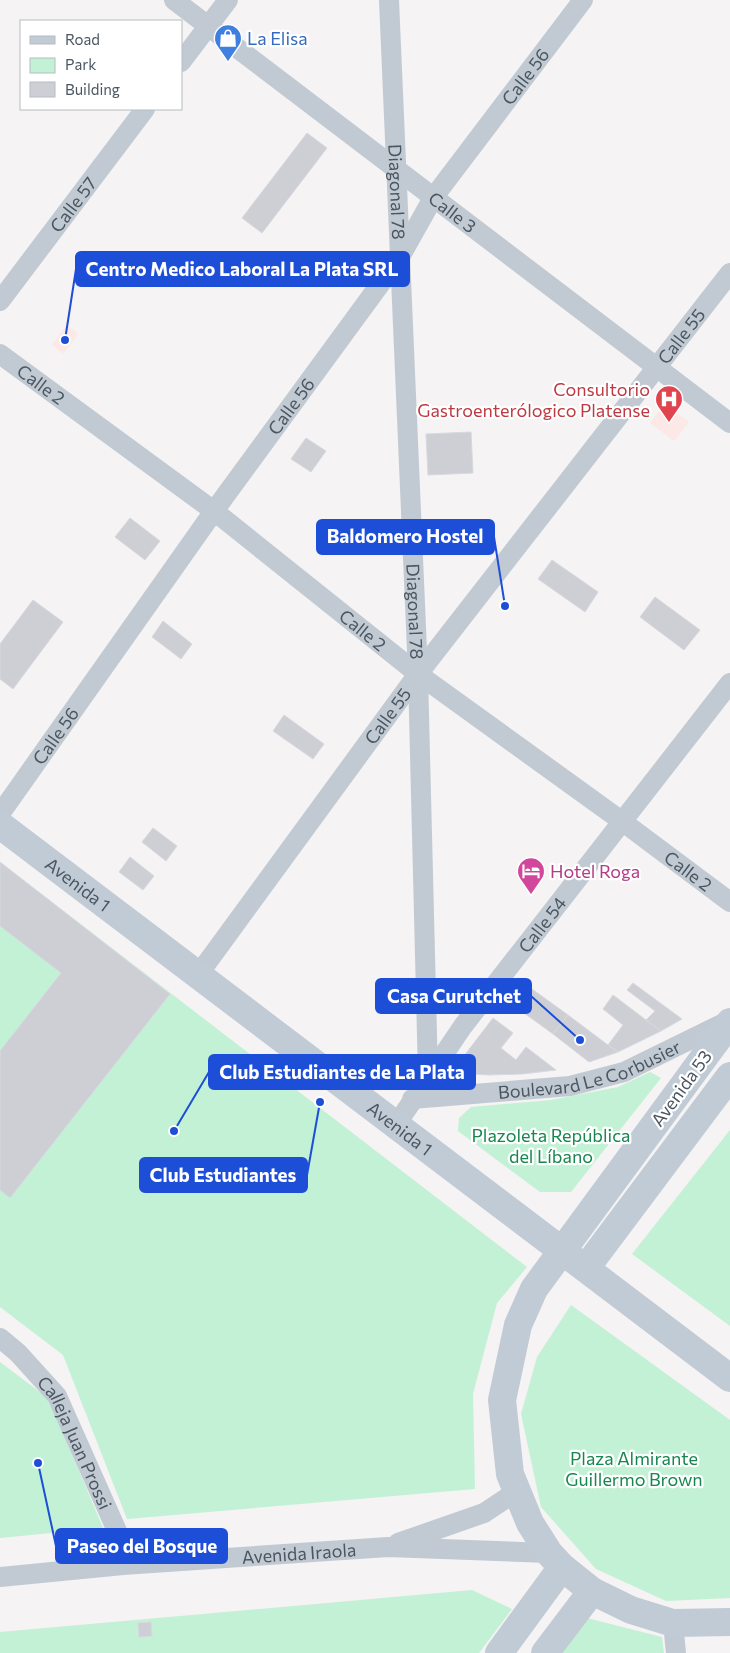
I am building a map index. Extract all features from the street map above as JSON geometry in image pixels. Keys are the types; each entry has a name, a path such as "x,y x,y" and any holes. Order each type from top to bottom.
{"main road":[{"name":"Avenida 1","path":"0,825 730,1378"},
{"name":"Avenida 53","path":"562,1250 730,1021"},
{"name":"Avenida 53","path":"586,1268 730,1076"},
{"path":"562,1250 534,1289 518,1324 502,1400 510,1474 530,1523 556,1560 592,1591 630,1610 673,1624 730,1622"},
{"path":"499,1653 556,1560"},
{"path":"545,1653 592,1591"}],"street":[{"name":"Calle 3","path":"174,0 730,423"},
{"path":"182,61 228,0"},
{"name":"Diagonal 78","path":"389,0 418,674 428,1075"},
{"name":"Calle 56","path":"0,814 214,511 400,257 433,198 583,0"},
{"name":"Calle 57","path":"0,300 144,110"},
{"name":"Calle 55","path":"198,975 418,674 730,273"},
{"name":"Calle 2","path":"0,354 214,511 418,674 730,902"},
{"name":"Calle 54","path":"396,1125 428,1075 463,1026 730,683"},
{"name":"Boulevard Le Corbusier","path":"412,1099 570,1086 624,1072 730,1021"},
{"name":"Calleja Juan Prossi","path":"0,1338 18,1353 57,1396 117,1531 123,1565"},
{"name":"Avenida Iraola","path":"388,1547 484,1513 517,1491"},
{"name":"Avenida Iraola","path":"0,1577 123,1565 388,1547 556,1560"},
{"path":"673,1624 676,1653"}],"shaded area":[{"path":"67,325 78,334 63,354 52,345"},
{"name":"Consultorio Gastroenterólogico Platense","path":"664,404 689,422 674,441 650,423"}],"green space":[{"path":"0,862 527,1267 497,1303 473,1394 475,1489 127,1519 63,1355 0,1307"},
{"name":"Plazoleta República del Líbano","path":"650,1072 661,1078 571,1192 540,1192 458,1131 459,1118 471,1107 551,1100 618,1087"},
{"path":"730,1130 730,1326 632,1254"},
{"name":"Plaza Almirante Guillermo Brown","path":"571,1305 730,1420 730,1598 666,1601 596,1569 541,1507 521,1414 537,1357"},
{"path":"0,1362 49,1399 103,1528 0,1538"},
{"path":"472,1590 512,1609 479,1653 0,1653 0,1632"},
{"path":"579,1616 662,1637 664,1653 551,1653"}],"building":[{"path":"307,133 327,148 262,233 242,218"},
{"path":"471,432 473,473 428,475 426,434"},
{"path":"306,438 326,451 311,472 291,459"},
{"path":"130,518 160,541 145,560 115,537"},
{"path":"552,560 598,592 585,612 538,579"},
{"path":"655,597 700,630 684,650 640,617"},
{"path":"33,600 63,622 13,689 0,679 0,644"},
{"path":"163,621 192,644 181,659 152,637"},
{"path":"284,715 324,744 313,759 273,731"},
{"path":"153,828 177,846 166,861 142,842"},
{"path":"130,857 154,876 143,890 119,872"},
{"path":"0,862 170,994 10,1198 0,1190 0,1051 61,973 0,926"},
{"path":"521,981 568,1015 553,1034 506,1000"},
{"path":"633,983 682,1019 661,1031 646,1020 655,1011 627,990"},
{"path":"613,995 661,1031 618,1052 608,1045 623,1025 603,1009"},
{"path":"568,1015 618,1052 589,1062 553,1034"},
{"path":"493,1018 513,1033 501,1048 516,1060 526,1047 556,1070 489,1075 459,1073 454,1069"},
{"path":"151,1622 152,1636 139,1637 138,1623"}],"place":[{"name":"La Elisa","path":"228,62"},
{"name":"Centro Medico Laboral La Plata SRL","path":"65,340"},
{"name":"Consultorio Gastroenterólogico Platense","path":"669,423"},
{"name":"Baldomero Hostel","path":"505,606"},
{"name":"Hotel Roga","path":"531,895"},
{"name":"Casa Curutchet","path":"580,1040"},
{"name":"Club Estudiantes","path":"320,1102"},
{"name":"Club Estudiantes de La Plata","path":"174,1131"},
{"name":"Paseo del Bosque","path":"38,1463"}]}
